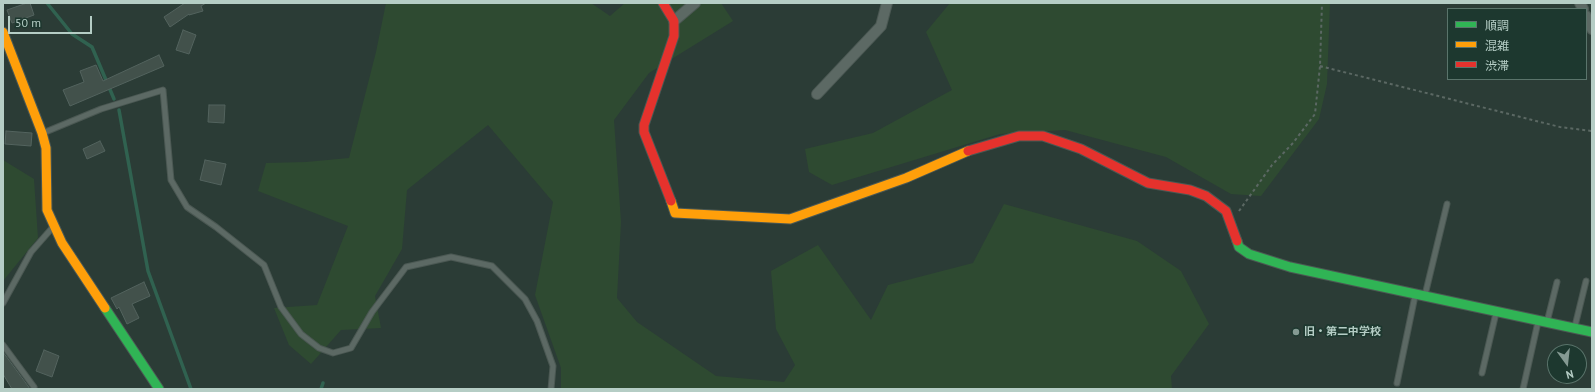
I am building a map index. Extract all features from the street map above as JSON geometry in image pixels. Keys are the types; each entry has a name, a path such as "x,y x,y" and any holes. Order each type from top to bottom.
{"street":[{"path":"663,3 674,21 674,36 664,70 644,125 644,132 675,213 790,219 906,178 965,152 1020,136 1043,136 1081,149 1148,183 1190,190 1206,196 1226,211 1239,247 1249,254 1290,267 1592,332"},
{"path":"674,21 695,3"},
{"path":"817,94 880,26 887,3"},
{"path":"1587,18 1592,29"},
{"path":"3,32 42,133 46,148 47,210 62,243 159,389"}],"lane":[{"path":"42,133 101,110 163,90 171,180 187,207 216,226 264,265 282,307 301,334 319,348 333,353 351,348 372,312 406,267 451,257 492,266 525,299 537,320 553,366 551,389"},
{"path":"1425,296 1447,204"},
{"path":"3,303 31,252 54,226"},
{"path":"1574,328 1586,281"},
{"path":"1523,389 1543,321 1557,282"},
{"path":"1397,383 1415,294"},
{"path":"1482,372 1496,311"},
{"path":"3,345 34,387"}],"path":[{"path":"1226,211 1241,210 1272,165 1293,143 1314,114 1320,66 1322,3"},
{"path":"1320,66 1560,127 1592,131"}],"green space":[{"path":"386,3 591,3 610,16 625,3 721,3 733,21 649,73 614,120 621,222 617,298 637,322 716,376 784,382 795,365 776,329 771,271 818,245 871,320 888,285 973,263 1004,204 1137,241 1181,271 1209,324 1171,376 1172,389 561,389 561,368 535,295 553,202 488,125 407,190 402,249 375,296 381,328 341,330 311,364 289,345 274,308 317,305 348,226 258,191 266,163 306,162 349,158 376,52"},
{"path":"950,3 1330,3 1327,84 1319,119 1261,196 1231,194 1166,157 1065,130 1000,134 832,185 809,172 805,149 873,133 952,90 926,32"},
{"path":"3,160 34,179 38,238 3,281"}],"building":[{"path":"30,3 34,15 12,23 7,10"},
{"path":"185,3 206,3 201,6 203,11 189,14 170,27 164,17"},
{"path":"183,30 196,35 189,54 176,50"},
{"path":"159,55 164,66 70,106 63,90 84,82 80,71 96,65 103,81"},
{"path":"209,105 225,105 224,123 208,122"},
{"path":"6,131 32,133 31,146 5,144"},
{"path":"100,141 105,151 87,159 83,149"},
{"path":"205,160 226,164 221,185 200,180"},
{"path":"144,282 150,296 132,304 139,318 127,324 119,307 117,309 111,298"},
{"path":"44,350 59,356 52,377 36,371"},
{"path":"3,352 30,389 12,389 3,374"}],"waterway":[{"path":"47,3 72,34 92,47 114,99"},
{"path":"119,110 148,271 191,389"},
{"path":"321,389 323,383"}],"traffic: fast":[{"path":"1237,241 1239,247 1249,254 1290,267 1592,332"},
{"path":"105,308 159,389"}],"traffic: slow":[{"path":"3,32 42,133 46,148 47,210 62,243 105,308"},
{"path":"671,201 675,213 790,219 906,178 968,151"}],"traffic: jam":[{"path":"663,3 674,21 674,36 644,125 644,132 671,201"},
{"path":"968,151 1019,136 1043,136 1081,149 1148,183 1190,190 1206,196 1226,211 1237,241"}],"place":[{"name":"旧・第二中学校","path":"1296,332"}]}
